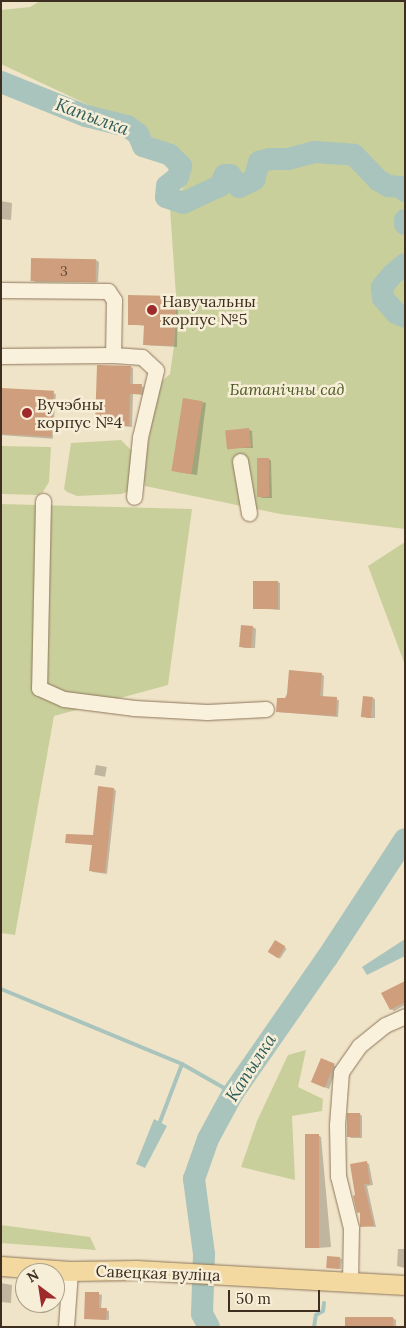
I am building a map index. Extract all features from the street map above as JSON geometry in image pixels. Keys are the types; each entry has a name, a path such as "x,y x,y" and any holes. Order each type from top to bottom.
{"main road":[{"name":"Савецкая вуліца","path":"1,1266 70,1271 165,1272 405,1285"}],"street":[{"path":"1,290 108,291 114,300 113,355"},
{"path":"1,356 142,356 156,370 140,437 134,497"},
{"path":"240,461 249,513"},
{"path":"43,501 39,688 64,699 134,708 207,712 266,709"},
{"path":"350,1283 351,1228 338,1176 337,1125 341,1072 360,1046 385,1025 405,1016"},
{"path":"66,1327 70,1271"}],"green space":[{"name":"Батанічны сад","path":"40,1 405,1 405,529 280,514 145,486 143,473 157,391 161,387 161,382 170,374 174,346 176,296 170,208 184,186 178,151 112,116 1,64 1,10 30,7"},
{"path":"121,440 133,452 127,492 121,494 77,496 64,489 71,443"},
{"path":"1,446 51,447 49,482 43,492 37,495 1,494"},
{"path":"1,504 192,509 168,685 54,716 15,935 1,933"},
{"path":"405,542 405,665 368,566"},
{"path":"306,1050 298,1087 323,1099 322,1111 292,1116 295,1180 241,1167 257,1121 288,1055"},
{"path":"1,1225 90,1237 96,1250 1,1243"}],"water":[{"path":"405,939 405,956 367,975 362,967"},
{"path":"154,1119 167,1126 145,1168 136,1164"}],"building":[{"path":"31,258 96,259 96,282 31,281"},
{"name":"Навучальны корпус №5","path":"128,295 176,296 174,346 143,345 144,325 128,325"},
{"path":"97,365 131,366 130,384 142,384 141,394 130,394 129,426 95,425"},
{"name":"Вучэбны корпус №4","path":"1,388 54,391 52,437 1,434"},
{"path":"183,398 203,401 191,474 171,471"},
{"path":"249,428 251,447 227,449 225,431"},
{"path":"257,458 269,458 269,497 257,497"},
{"path":"253,581 278,581 278,609 253,609"},
{"path":"241,625 253,626 251,648 239,647"},
{"path":"289,670 322,673 320,696 337,697 336,716 276,712 277,698 285,698 287,694"},
{"path":"363,696 373,697 371,718 361,717"},
{"path":"98,786 114,788 105,873 89,871 92,845 65,843 66,834 93,835"},
{"path":"275,940 285,946 278,958 268,952"},
{"path":"405,981 405,1002 390,1010 381,993"},
{"path":"321,1058 335,1064 325,1088 311,1082"},
{"path":"347,1113 360,1113 360,1137 347,1137"},
{"path":"305,1134 319,1134 319,1248 305,1248"},
{"path":"367,1161 370,1184 364,1184 374,1226 360,1227 360,1212 357,1213 353,1196 355,1195 350,1164"},
{"path":"327,1256 340,1257 339,1269 326,1268"},
{"path":"85,1292 99,1292 99,1308 107,1308 106,1320 84,1319"},
{"path":"345,1317 393,1317 393,1327 345,1327"}],"waterway":[{"name":"Капылка","path":"1,82 86,116 127,126 138,134 143,146 170,155 181,166 178,177 167,186 166,197 183,203 220,186 225,175 230,175 239,187 254,180 259,162 270,159 288,159 315,152 354,155 378,180 388,186 402,187 405,191"},
{"name":"Капылка","path":"405,264 382,287 383,298 396,313 405,317"},
{"name":"Капылка","path":"209,1327 202,1314 204,1254 194,1179 208,1139 233,1093 327,958 405,839"},
{"path":"1,989 182,1064 233,1093"},
{"path":"158,1127 182,1064"},
{"path":"314,1327 316,1315 323,1311 324,1303"}],"place":[{"name":"Навучальны корпус №5","path":"152,310"},
{"name":"Вучэбны корпус №4","path":"27,413"}]}
